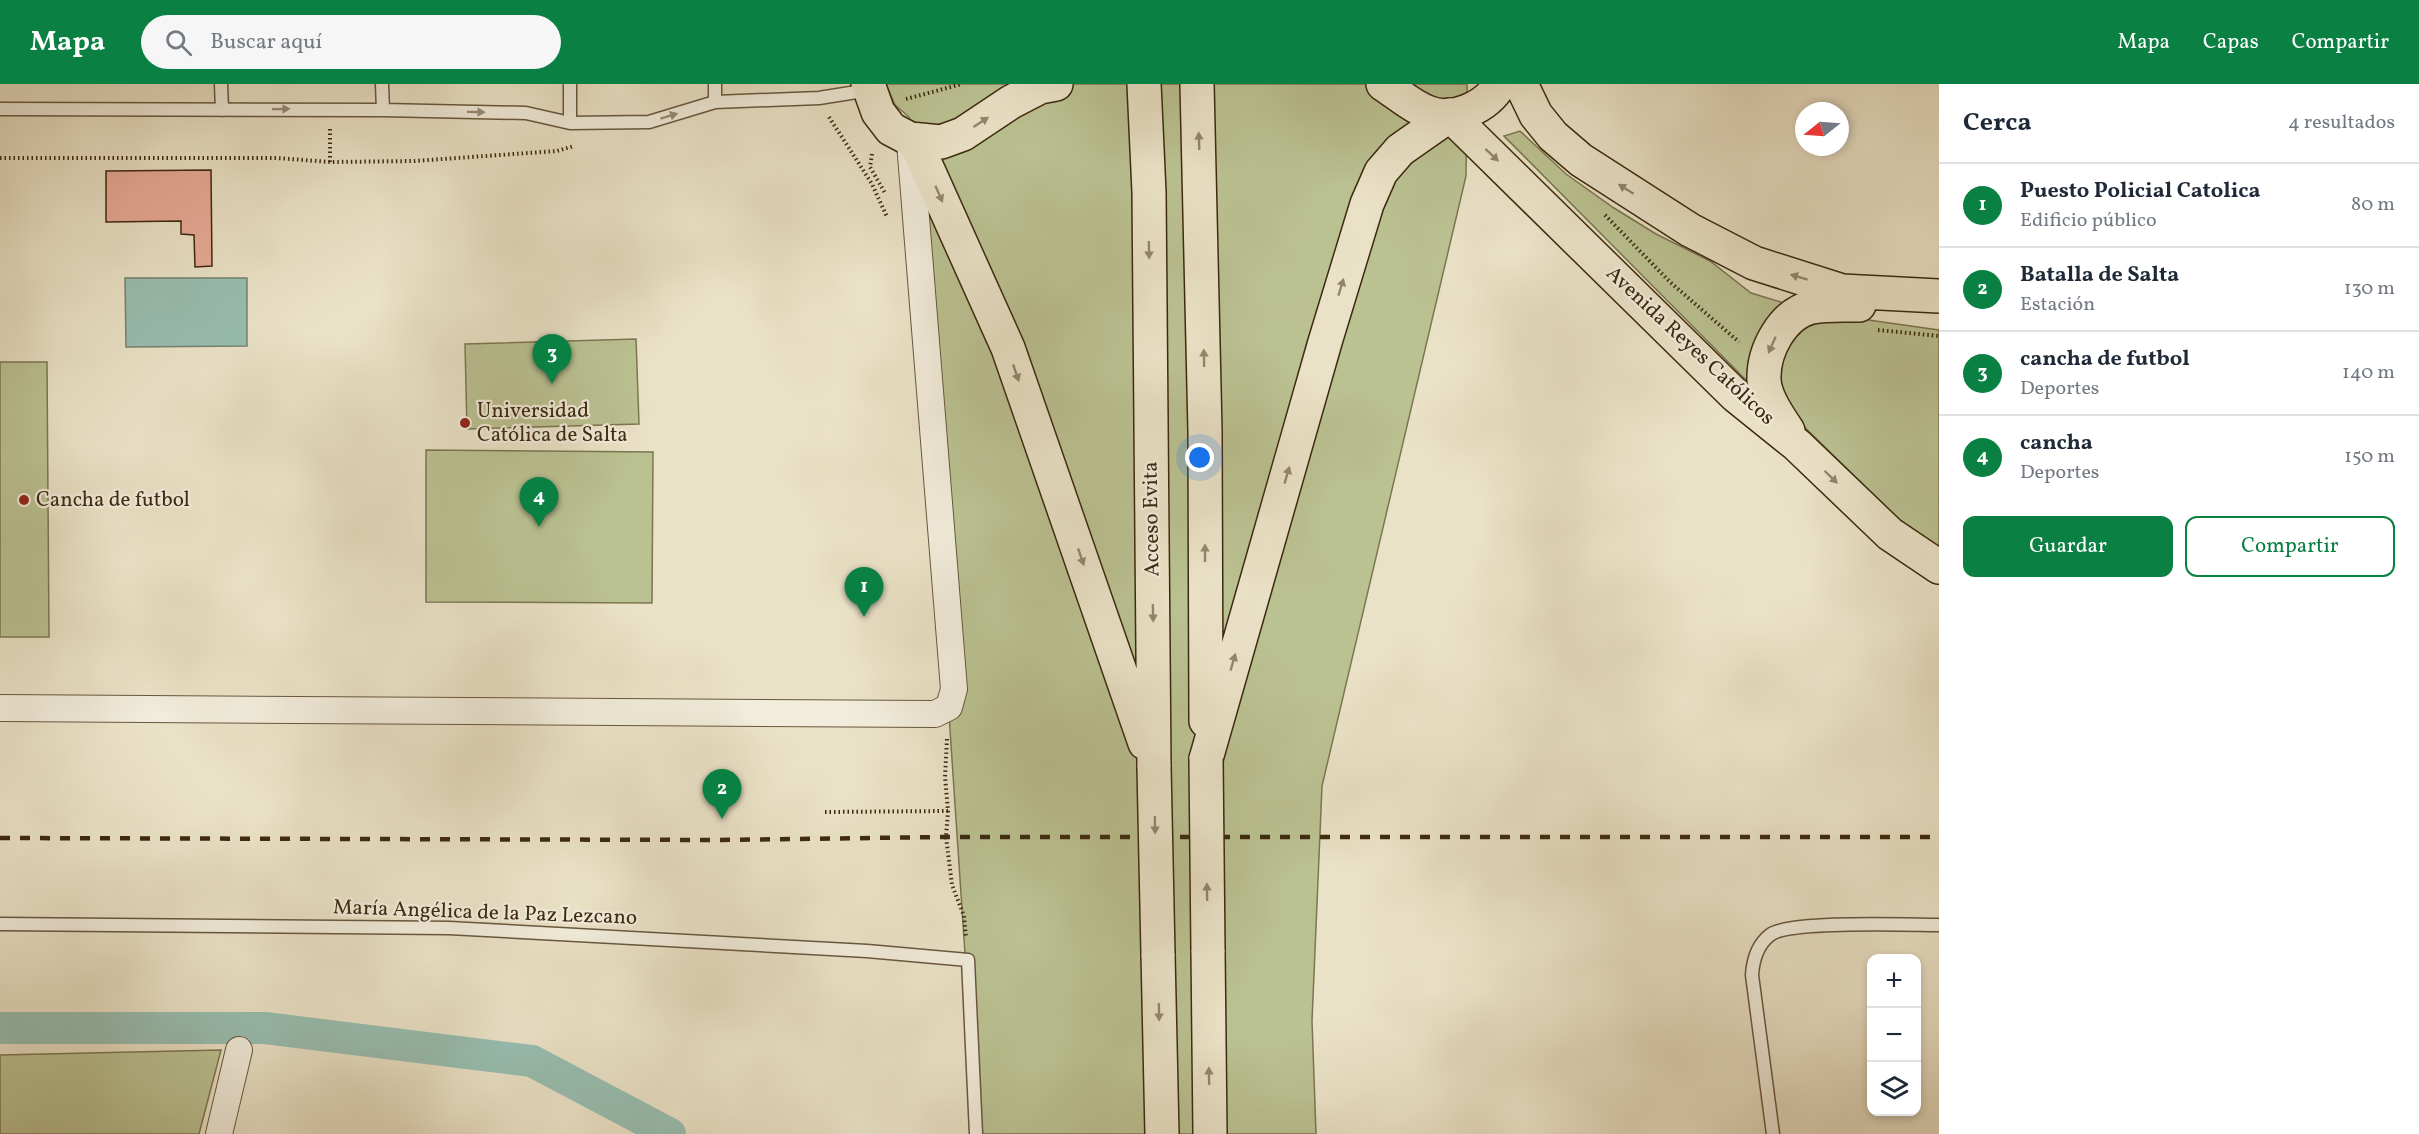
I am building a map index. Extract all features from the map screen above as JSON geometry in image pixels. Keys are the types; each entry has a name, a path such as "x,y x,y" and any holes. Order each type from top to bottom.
{"main road":[{"path":"867,86 878,112 891,129 912,140 941,142 963,134 1011,102 1040,87 1056,84"},
{"name":"Acceso Evita","path":"1144,84 1149,192 1154,767 1162,1134"},
{"path":"1197,84 1205,442 1210,1134"},
{"path":"1383,84 1428,113 1450,115"},
{"path":"1206,759 1324,342 1367,204 1381,172 1400,150 1450,115 1476,108 1494,95 1500,84"},
{"path":"1521,84 1536,115 1553,136 1581,160 1690,230 1754,263 1842,291 1939,296"},
{"name":"Avenida Reyes Católicos","path":"1450,115 1736,396 1797,445 1890,534 1939,567"},
{"path":"912,140 1008,348 1154,767"},
{"path":"1797,445 1774,410 1764,381 1768,352 1791,317 1812,307 1939,306"}],"street":[{"path":"0,708 935,714 949,707 954,689 912,140"},
{"path":"219,1134 239,1050"}],"lane":[{"path":"222,84 222,110"},
{"path":"382,84 383,110"},
{"path":"570,84 570,123"},
{"path":"715,84 715,102"},
{"path":"0,109 288,108 526,113 570,123 649,122 715,102 819,98 867,86"},
{"name":"María Angélica de la Paz Lezcano","path":"0,924 449,928 867,951 968,960 976,1134"},
{"path":"1773,1134 1752,975 1753,958 1763,942 1771,933 1796,926 1939,925"}],"path":[{"path":"0,159 277,158 330,162 414,161 557,151 578,145"},
{"path":"825,812 948,811"}],"green space":[{"path":"886,84 1467,84 1466,176 1322,786 1312,1021 1316,1134 974,1134 974,1088 909,117 895,105"},
{"path":"1520,131 1566,174 1614,208 1656,234 1710,261 1751,293 1781,302 1783,309 1762,334 1753,350 1749,383 1504,136"},
{"path":"1833,315 1939,330 1939,554 1927,547 1784,407 1778,373 1783,347 1801,328"},
{"path":"636,339 639,424 467,429 465,344"},
{"name":"Cancha de futbol","path":"0,362 47,362 49,637 0,637"},
{"path":"426,450 653,452 652,603 426,602"},
{"path":"221,1050 199,1134 0,1134 0,1055"}],"water":[{"path":"125,278 247,278 247,346 126,347"}],"building":[{"path":"211,170 212,266 195,267 194,235 181,234 181,221 106,222 106,171"}],"waterway":[{"path":"0,1028 265,1028 532,1061 670,1134"}],"railway":[{"path":"0,838 718,840 946,837 1939,837"}],"place":[{"name":"cancha de futbol","path":"552,384"},
{"name":"Universidad Católica de Salta","path":"465,423"},
{"name":"Cancha de futbol","path":"24,500"},
{"name":"cancha","path":"539,527"},
{"name":"Puesto Policial Catolica","path":"864,617"},
{"name":"Batalla de Salta","path":"722,819"}]}
